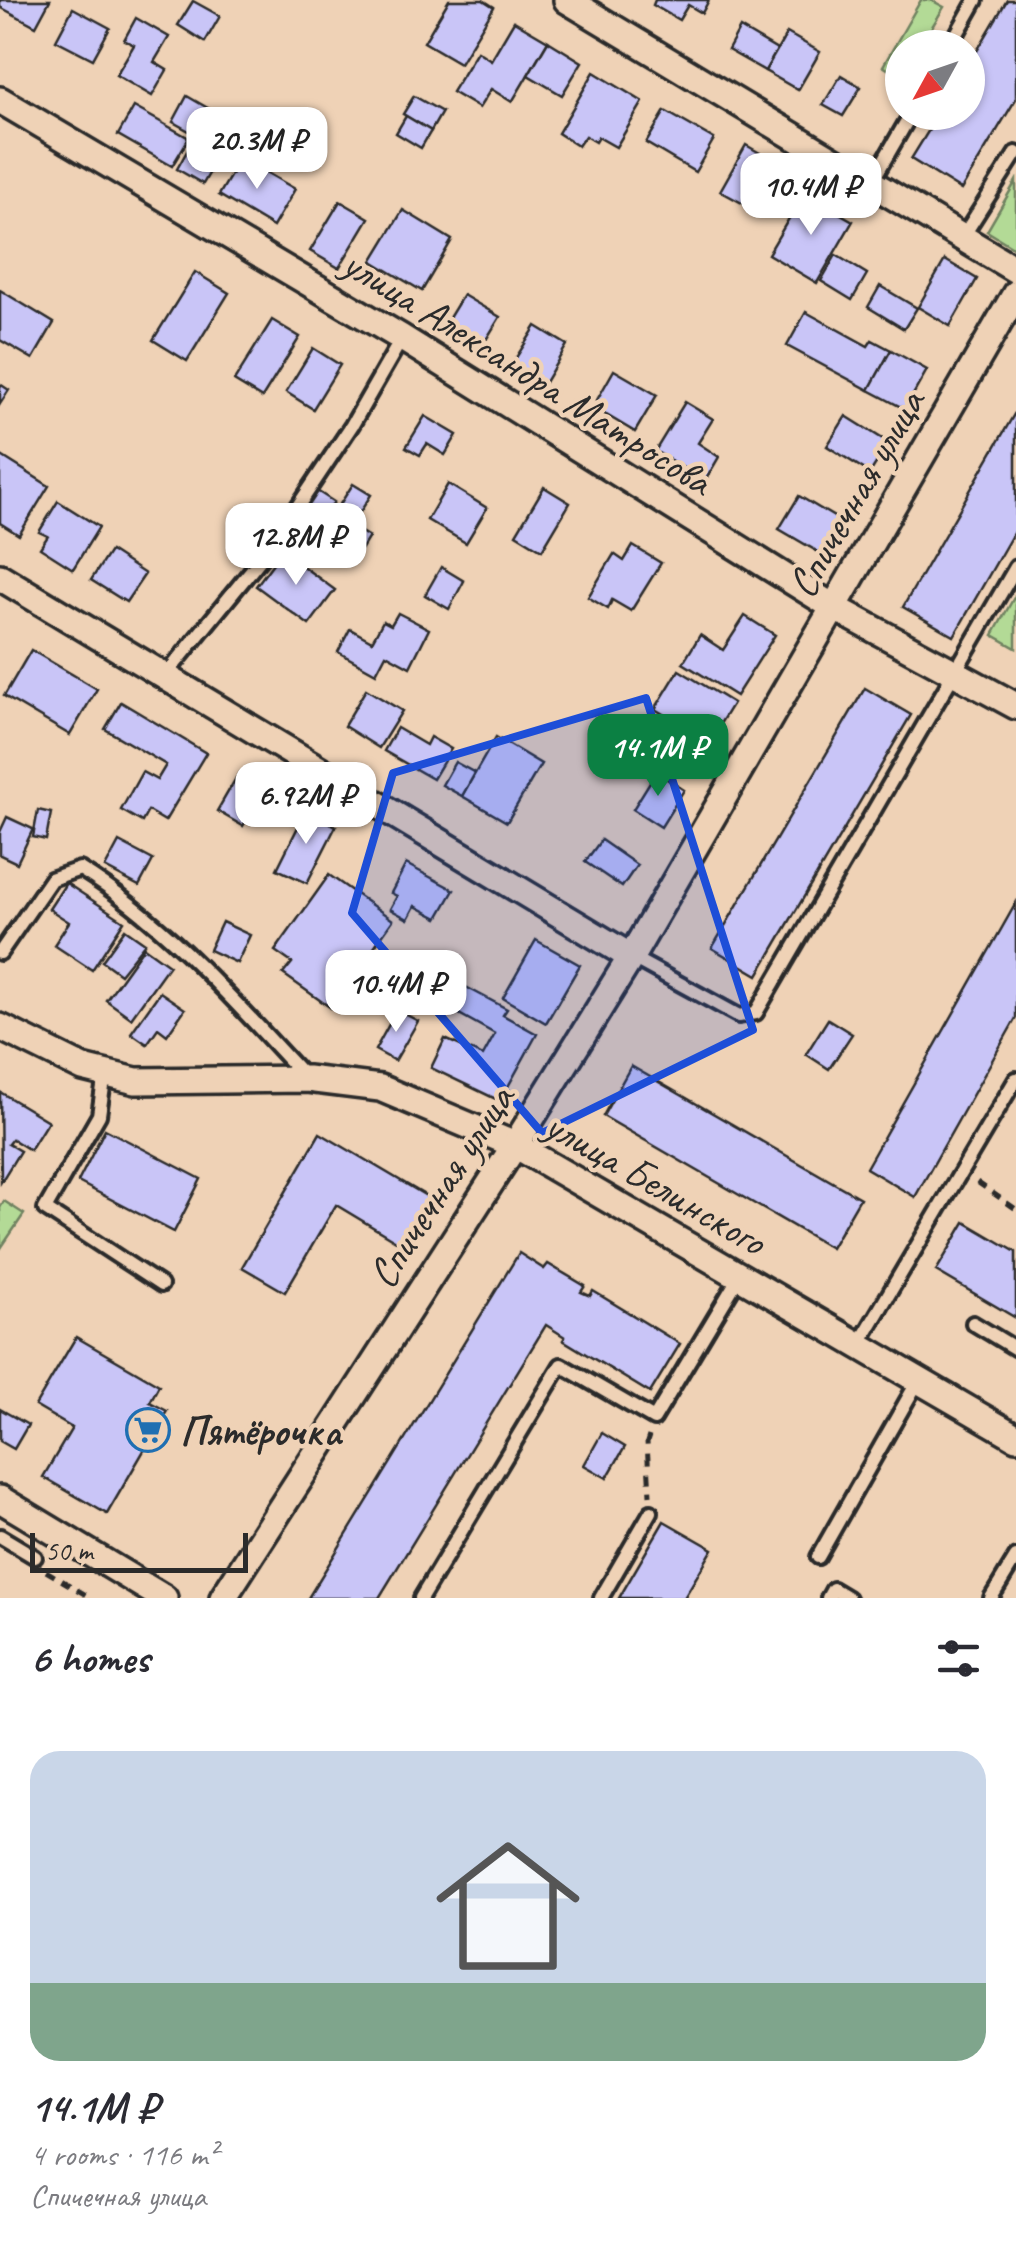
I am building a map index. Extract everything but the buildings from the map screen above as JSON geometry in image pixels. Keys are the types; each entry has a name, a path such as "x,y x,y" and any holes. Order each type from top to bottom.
{"street":[{"path":"567,0 1016,270"},
{"name":"улица Александра Матросова","path":"0,100 402,338 835,608 1016,706"},
{"name":"Спичечная улица","path":"223,1598 515,1145 631,957 1016,293"},
{"path":"0,577 631,957"},
{"name":"улица Белинского","path":"0,1027 84,1068 136,1081 307,1079 380,1088 515,1145 1016,1437"},
{"path":"0,1499 164,1598"}],"lane":[{"path":"959,30 976,0"},
{"path":"871,182 901,130"},
{"path":"962,238 1016,153"},
{"path":"165,676 272,545 352,425 402,338"},
{"path":"631,957 739,1016 756,1013 1016,567"},
{"path":"0,953 51,879 80,868 116,891 209,974 307,1079"},
{"path":"106,1074 99,1115 45,1209 161,1285"},
{"path":"858,1346 1016,1079"},
{"path":"421,1598 561,1365 654,1419 739,1277"},
{"path":"973,1323 1016,1349"},
{"path":"818,1557 918,1380"},
{"path":"600,1598 651,1512"},
{"path":"0,1536 35,1557"},
{"path":"991,1598 1016,1557"},
{"path":"828,1598 833,1589 848,1598"}],"path":[{"path":"962,1172 1016,1209"},
{"path":"651,1512 647,1442 654,1419"}],"highlighted area":[{"path":"646,698 753,1030 542,1133 352,913 393,773"}],"green space":[{"path":"921,0 944,7 930,30 904,30"},
{"path":"1016,181 1016,249 987,231"},
{"path":"1016,594 1016,648 993,635"},
{"path":"4,1201 24,1214 1,1248 0,1208"}],"place":[{"name":"Пятёрочка","path":"148,1430"}]}
